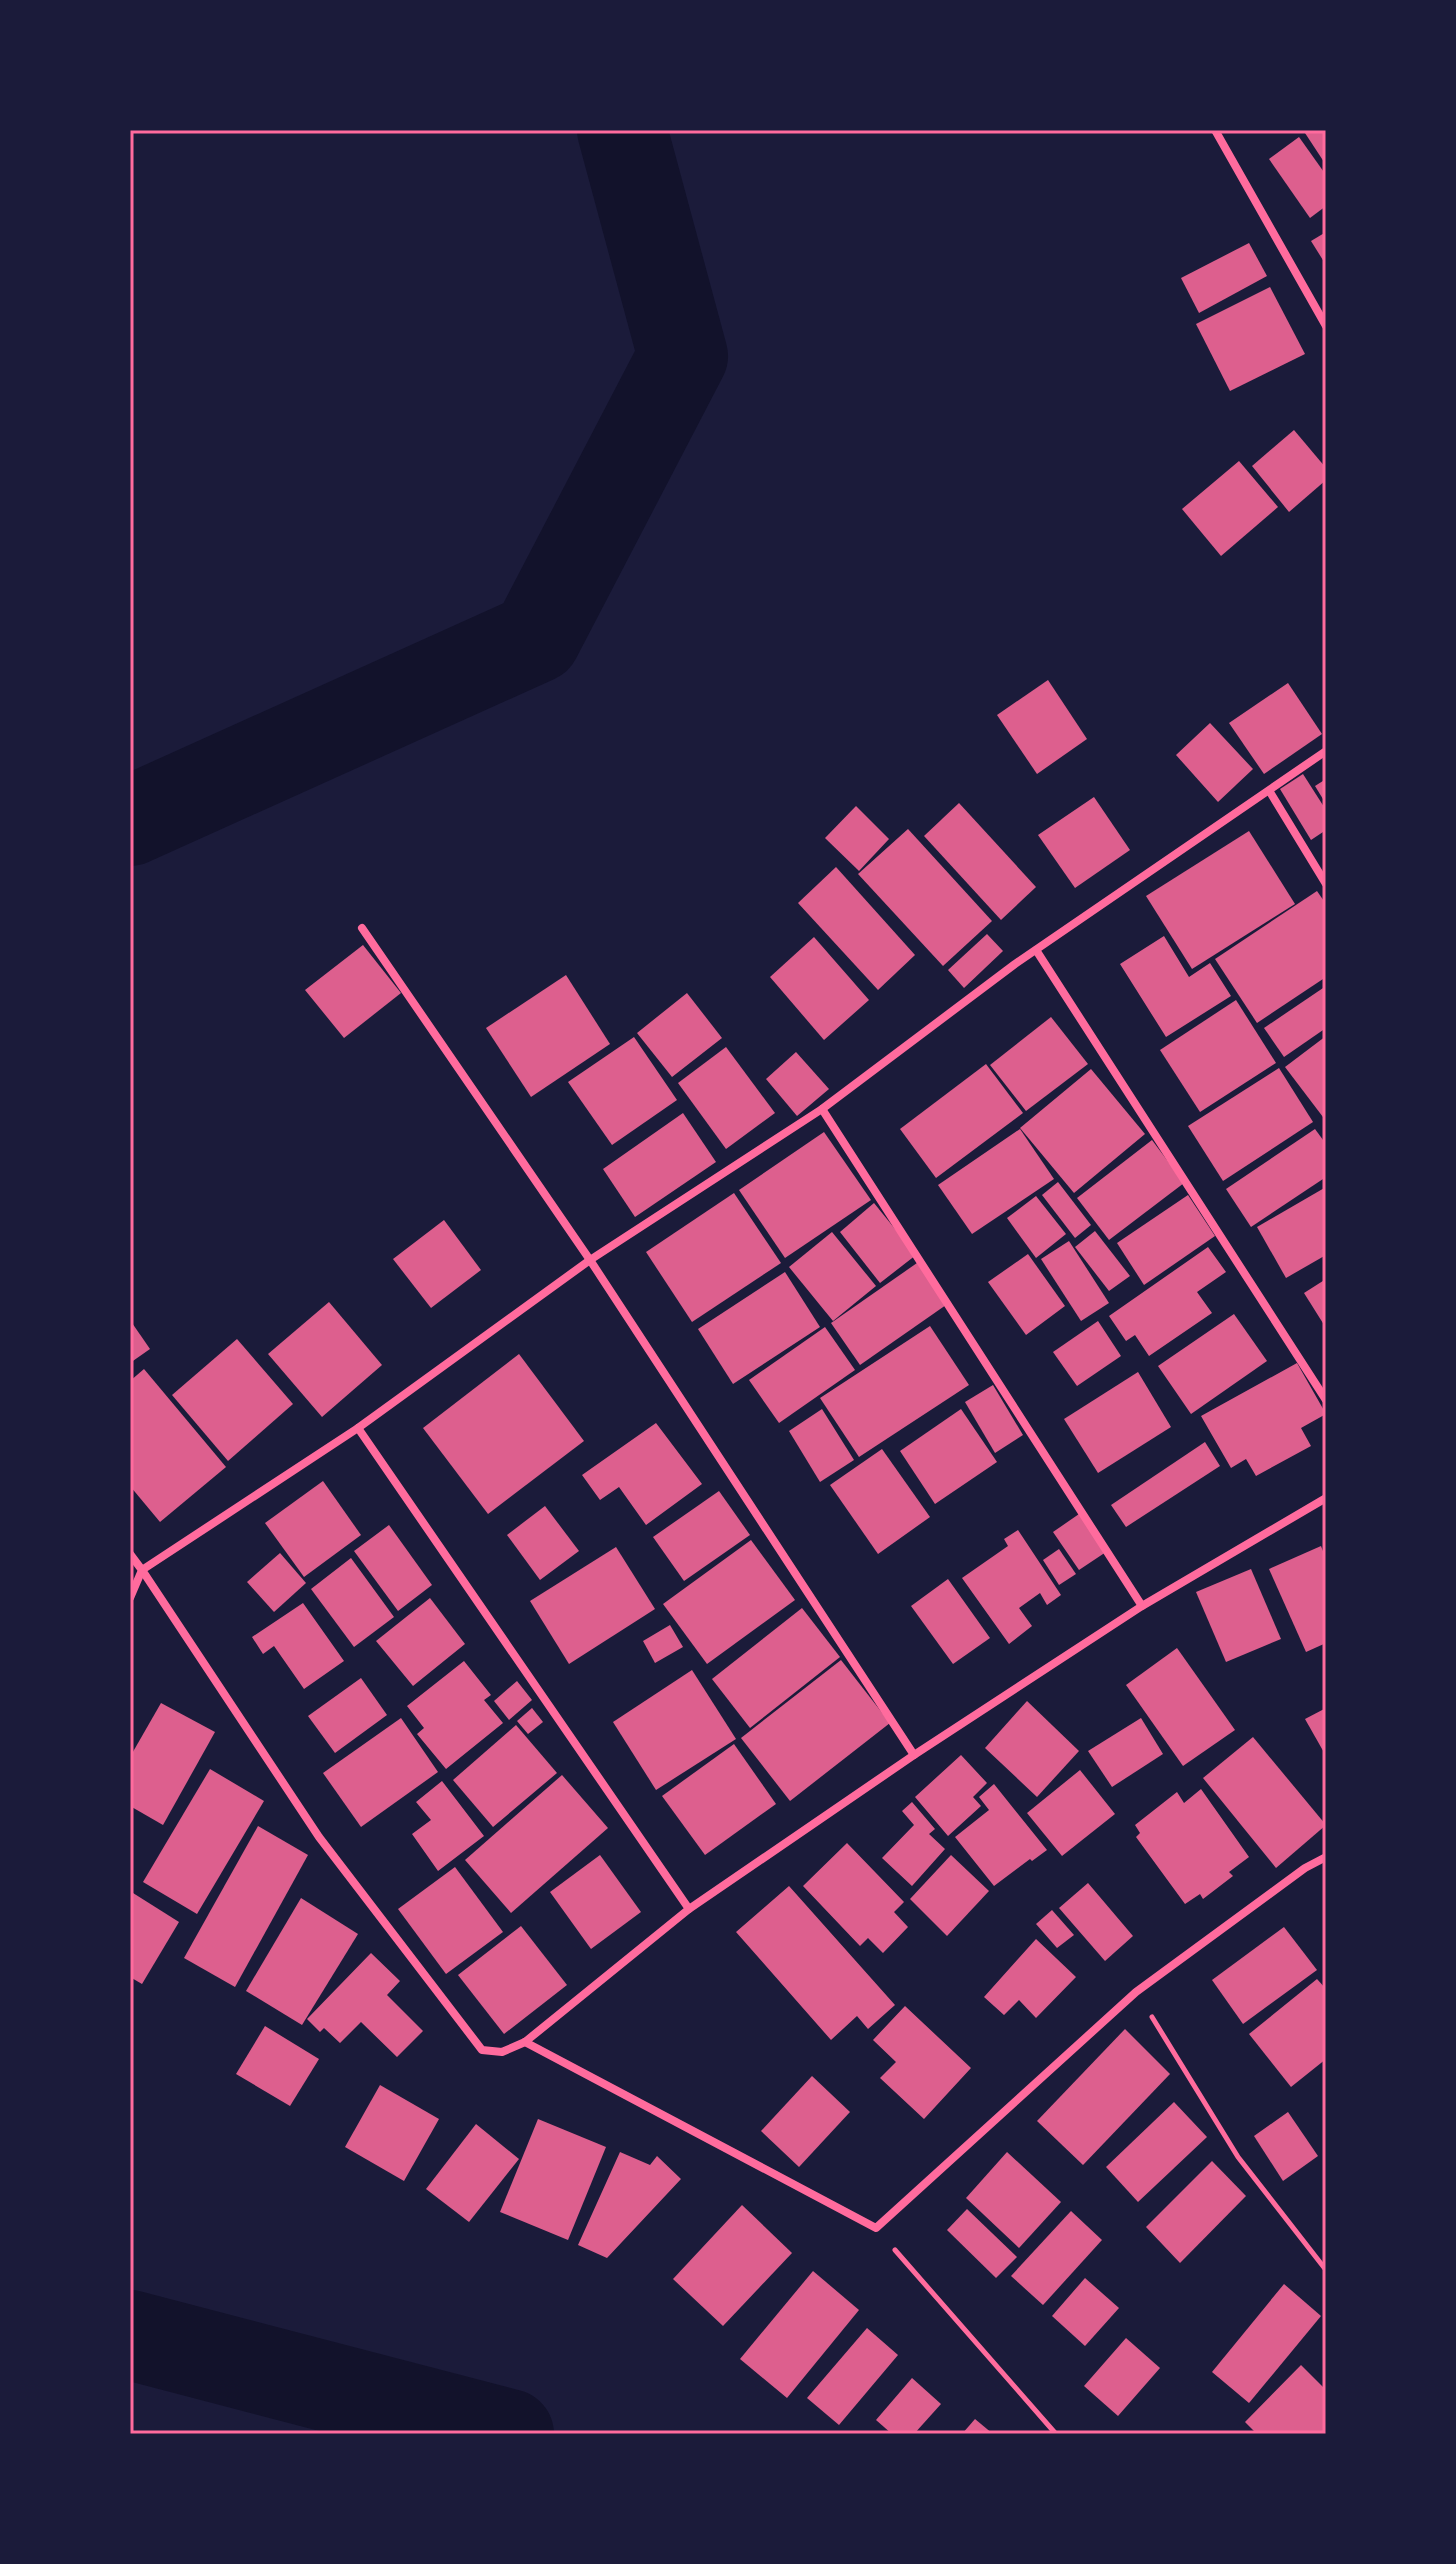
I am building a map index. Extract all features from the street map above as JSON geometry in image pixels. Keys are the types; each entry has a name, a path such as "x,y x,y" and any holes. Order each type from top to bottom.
{"street":[{"path":"1215,130 1326,326"},
{"path":"130,1598 142,1570 358,1428 590,1260 822,1109 1036,950 1326,751"},
{"path":"1270,792 1326,884"},
{"path":"362,928 590,1260 914,1755"},
{"path":"1036,950 1326,1400"},
{"path":"822,1109 1142,1606"},
{"path":"358,1428 689,1909"},
{"path":"130,1554 319,1837 482,2050 502,2052 525,2042 689,1909 914,1755 1142,1606 1326,1498"},
{"path":"525,2042 876,2228 1136,1992 1305,1868 1326,1857"}],"path":[{"path":"1136,1992 1238,2157 1326,2270"},
{"path":"876,2228 1056,2434"}],"building":[{"path":"1303,130 1326,130 1326,165"},
{"path":"1299,137 1326,175 1326,206 1310,218 1269,159"},
{"path":"1326,232 1326,265 1311,241"},
{"path":"1249,243 1267,276 1199,313 1181,278"},
{"path":"1270,287 1305,354 1230,391 1196,324"},
{"path":"1294,430 1326,468 1326,480 1289,512 1252,466"},
{"path":"1239,461 1278,507 1221,556 1182,509"},
{"path":"1048,680 1087,739 1037,774 997,715"},
{"path":"1288,683 1322,734 1264,774 1229,723"},
{"path":"1210,723 1253,769 1218,802 1176,755"},
{"path":"1303,774 1326,810 1326,830 1311,840 1280,789"},
{"path":"1326,779 1326,804 1315,786"},
{"path":"1094,797 1130,850 1075,888 1038,835"},
{"path":"959,803 1036,887 1001,920 924,836"},
{"path":"856,806 889,839 859,871 825,838"},
{"path":"908,829 992,921 943,966 858,874"},
{"path":"1249,831 1295,904 1192,969 1146,896"},
{"path":"836,867 915,955 878,990 798,903"},
{"path":"1317,891 1326,904 1326,977 1257,1023 1215,959"},
{"path":"987,934 1003,951 964,988 948,970"},
{"path":"1164,936 1189,977 1210,963 1231,996 1166,1037 1120,964"},
{"path":"814,937 869,1000 824,1040 770,977"},
{"path":"363,945 401,993 344,1038 305,990"},
{"path":"566,975 610,1044 531,1097 486,1028"},
{"path":"1326,986 1326,1028 1284,1057 1264,1028"},
{"path":"687,993 722,1038 672,1077 637,1033"},
{"path":"1236,1000 1276,1063 1200,1112 1160,1050"},
{"path":"1051,1017 1088,1064 1026,1111 990,1065"},
{"path":"1326,1036 1326,1121 1285,1067"},
{"path":"634,1037 677,1100 612,1145 568,1082"},
{"path":"726,1047 775,1113 726,1149 678,1083"},
{"path":"796,1052 829,1089 797,1116 766,1079"},
{"path":"986,1064 1023,1113 936,1178 900,1129"},
{"path":"1279,1068 1313,1122 1223,1181 1188,1126"},
{"path":"1091,1069 1145,1134 1074,1193 1020,1128"},
{"path":"683,1113 716,1162 635,1217 603,1169"},
{"path":"1020,1129 1054,1179 972,1234 938,1185"},
{"path":"1315,1129 1326,1144 1326,1177 1251,1227 1226,1189"},
{"path":"824,1132 871,1200 785,1258 739,1190"},
{"path":"1152,1140 1184,1183 1109,1240 1077,1198"},
{"path":"1058,1182 1091,1225 1075,1238 1042,1195"},
{"path":"1326,1187 1326,1255 1286,1278 1257,1227"},
{"path":"734,1193 781,1263 692,1322 646,1252"},
{"path":"1188,1195 1215,1236 1144,1285 1117,1243"},
{"path":"1036,1196 1066,1234 1036,1258 1007,1218"},
{"path":"874,1203 916,1255 880,1283 840,1232"},
{"path":"444,1220 481,1270 431,1308 393,1259"},
{"path":"1095,1231 1130,1276 1109,1291 1075,1247"},
{"path":"832,1232 876,1286 833,1321 789,1267"},
{"path":"1069,1241 1109,1303 1081,1321 1041,1259"},
{"path":"1208,1247 1226,1272 1197,1292 1212,1313 1149,1356 1135,1335 1126,1341 1109,1316"},
{"path":"1028,1254 1065,1306 1026,1335 988,1282"},
{"path":"917,1263 946,1305 860,1365 831,1323"},
{"path":"785,1272 820,1327 733,1384 698,1329"},
{"path":"1326,1279 1326,1328 1304,1293"},
{"path":"329,1302 382,1365 322,1417 268,1354"},
{"path":"1234,1314 1267,1361 1191,1414 1158,1366"},
{"path":"130,1320 150,1349 130,1363"},
{"path":"1098,1321 1121,1356 1077,1386 1053,1352"},
{"path":"930,1326 969,1385 859,1457 820,1398"},
{"path":"825,1327 855,1370 779,1423 749,1380"},
{"path":"237,1339 293,1404 228,1461 172,1395"},
{"path":"519,1354 584,1441 488,1514 423,1428"},
{"path":"1297,1363 1326,1414 1301,1428 1311,1446 1256,1476 1246,1459 1231,1468 1201,1416"},
{"path":"144,1369 226,1467 160,1522 130,1486 130,1381"},
{"path":"1138,1372 1171,1427 1098,1473 1064,1419"},
{"path":"993,1385 1023,1435 995,1453 965,1402"},
{"path":"822,1409 854,1460 820,1482 789,1431"},
{"path":"961,1409 997,1462 935,1504 900,1451"},
{"path":"656,1423 702,1484 646,1525 619,1487 600,1500 582,1475"},
{"path":"1205,1442 1220,1466 1126,1527 1111,1505"},
{"path":"882,1449 930,1517 878,1554 830,1485"},
{"path":"323,1481 361,1535 304,1577 265,1523"},
{"path":"719,1491 750,1535 684,1581 653,1537"},
{"path":"545,1506 579,1551 540,1580 507,1535"},
{"path":"1079,1514 1106,1552 1079,1570 1053,1532"},
{"path":"389,1525 432,1585 398,1611 354,1551"},
{"path":"1018,1530 1061,1595 1047,1605 1040,1593 1019,1608 1032,1626 1009,1644 962,1578 1008,1546 1004,1539"},
{"path":"751,1540 795,1600 707,1664 663,1604"},
{"path":"1321,1546 1326,1559 1326,1643 1306,1652 1269,1569"},
{"path":"616,1547 655,1609 569,1664 530,1601"},
{"path":"1059,1549 1076,1574 1059,1585 1043,1560"},
{"path":"280,1553 306,1583 274,1612 247,1582"},
{"path":"351,1558 394,1617 354,1647 311,1589"},
{"path":"1251,1569 1281,1639 1226,1662 1196,1592"},
{"path":"948,1579 990,1638 953,1664 911,1606"},
{"path":"430,1598 465,1644 413,1686 376,1641"},
{"path":"303,1603 344,1661 304,1689 274,1646 263,1654 252,1637"},
{"path":"802,1608 840,1657 750,1728 712,1679"},
{"path":"670,1625 683,1647 655,1663 643,1641"},
{"path":"1177,1648 1235,1730 1183,1766 1126,1685"},
{"path":"841,1660 890,1723 790,1801 741,1738"},
{"path":"464,1661 491,1695 484,1700 503,1723 446,1769 417,1734 424,1728 407,1706"},
{"path":"692,1670 736,1739 656,1790 613,1722"},
{"path":"361,1678 387,1715 335,1753 308,1716"},
{"path":"517,1681 532,1700 509,1720 494,1701"},
{"path":"1027,1701 1079,1751 1037,1797 985,1748"},
{"path":"161,1703 215,1732 163,1825 130,1806 130,1757"},
{"path":"532,1708 543,1722 528,1734 517,1721"},
{"path":"1326,1708 1326,1756 1305,1719"},
{"path":"401,1718 438,1772 361,1827 323,1773"},
{"path":"1141,1718 1163,1754 1112,1787 1088,1751"},
{"path":"516,1725 557,1773 493,1827 453,1780"},
{"path":"1253,1737 1326,1825 1276,1868 1203,1778"},
{"path":"734,1744 776,1804 705,1855 662,1796"},
{"path":"961,1755 987,1783 973,1797 981,1806 948,1836 915,1797"},
{"path":"210,1769 264,1801 197,1914 143,1882"},
{"path":"1080,1770 1115,1814 1062,1856 1027,1813"},
{"path":"562,1775 608,1828 511,1913 465,1860"},
{"path":"442,1781 484,1836 438,1871 412,1834 431,1820 416,1802"},
{"path":"994,1784 1047,1850 994,1886 955,1837 989,1810 979,1797"},
{"path":"1201,1789 1249,1857 1229,1872 1233,1876 1203,1899 1200,1894 1185,1904 1136,1837 1140,1833 1135,1825 1177,1792 1184,1803"},
{"path":"912,1802 935,1829 929,1834 945,1849 912,1886 882,1858 914,1825 902,1811"},
{"path":"258,1826 308,1855 235,1987 184,1958"},
{"path":"847,1843 904,1902 894,1912 908,1927 883,1953 868,1938 860,1946 803,1886"},
{"path":"600,1855 641,1912 591,1949 550,1892"},
{"path":"951,1855 989,1891 947,1936 910,1899"},
{"path":"455,1867 503,1932 446,1974 398,1909"},
{"path":"1088,1883 1133,1936 1105,1961 1059,1908"},
{"path":"789,1886 895,2005 868,2029 857,2016 831,2040 736,1932"},
{"path":"133,1893 179,1922 142,1984 130,1977 130,1898"},
{"path":"301,1898 358,1934 302,2025 246,1991"},
{"path":"1052,1910 1074,1935 1057,1948 1036,1924"},
{"path":"521,1926 567,1985 504,2034 458,1975"},
{"path":"1284,1927 1317,1970 1243,2024 1212,1980"},
{"path":"1036,1939 1076,1977 1036,2018 1019,2000 1004,2015 984,1997"},
{"path":"371,1953 400,1981 387,1995 423,2031 397,2057 361,2022 340,2043 324,2028 320,2032 307,2019"},
{"path":"1317,1979 1326,1989 1326,2059 1291,2087 1249,2034"},
{"path":"905,2006 971,2068 924,2119 880,2078 896,2062 873,2040"},
{"path":"265,2026 319,2059 290,2106 236,2074"},
{"path":"1125,2029 1170,2074 1083,2165 1037,2121"},
{"path":"812,2076 850,2112 799,2167 761,2131"},
{"path":"380,2085 439,2119 404,2181 345,2147"},
{"path":"1174,2102 1207,2137 1138,2202 1106,2167"},
{"path":"1288,2112 1318,2156 1283,2181 1254,2136"},
{"path":"538,2119 606,2147 568,2240 500,2212"},
{"path":"476,2124 519,2159 469,2222 426,2189"},
{"path":"620,2152 650,2165 657,2156 681,2179 607,2258 578,2245"},
{"path":"1007,2152 1061,2202 1019,2248 966,2198"},
{"path":"1212,2161 1246,2196 1180,2263 1146,2227"},
{"path":"742,2205 792,2253 723,2326 673,2279"},
{"path":"967,2209 1017,2257 996,2278 947,2230"},
{"path":"1071,2211 1102,2240 1043,2305 1011,2276"},
{"path":"813,2271 859,2310 787,2398 740,2359"},
{"path":"1085,2278 1119,2308 1085,2346 1052,2316"},
{"path":"1284,2284 1321,2316 1249,2403 1212,2372"},
{"path":"867,2328 898,2355 839,2425 807,2398"},
{"path":"1126,2338 1160,2368 1118,2416 1084,2386"},
{"path":"1301,2365 1326,2390 1326,2430 1322,2434 1251,2434 1254,2431 1245,2422"},
{"path":"912,2378 941,2404 914,2434 892,2434 876,2420"},
{"path":"975,2419 993,2434 962,2434"}],"waterway":[{"path":"130,821 536,638 683,356 622,130"},
{"path":"130,2335 509,2434"}]}
